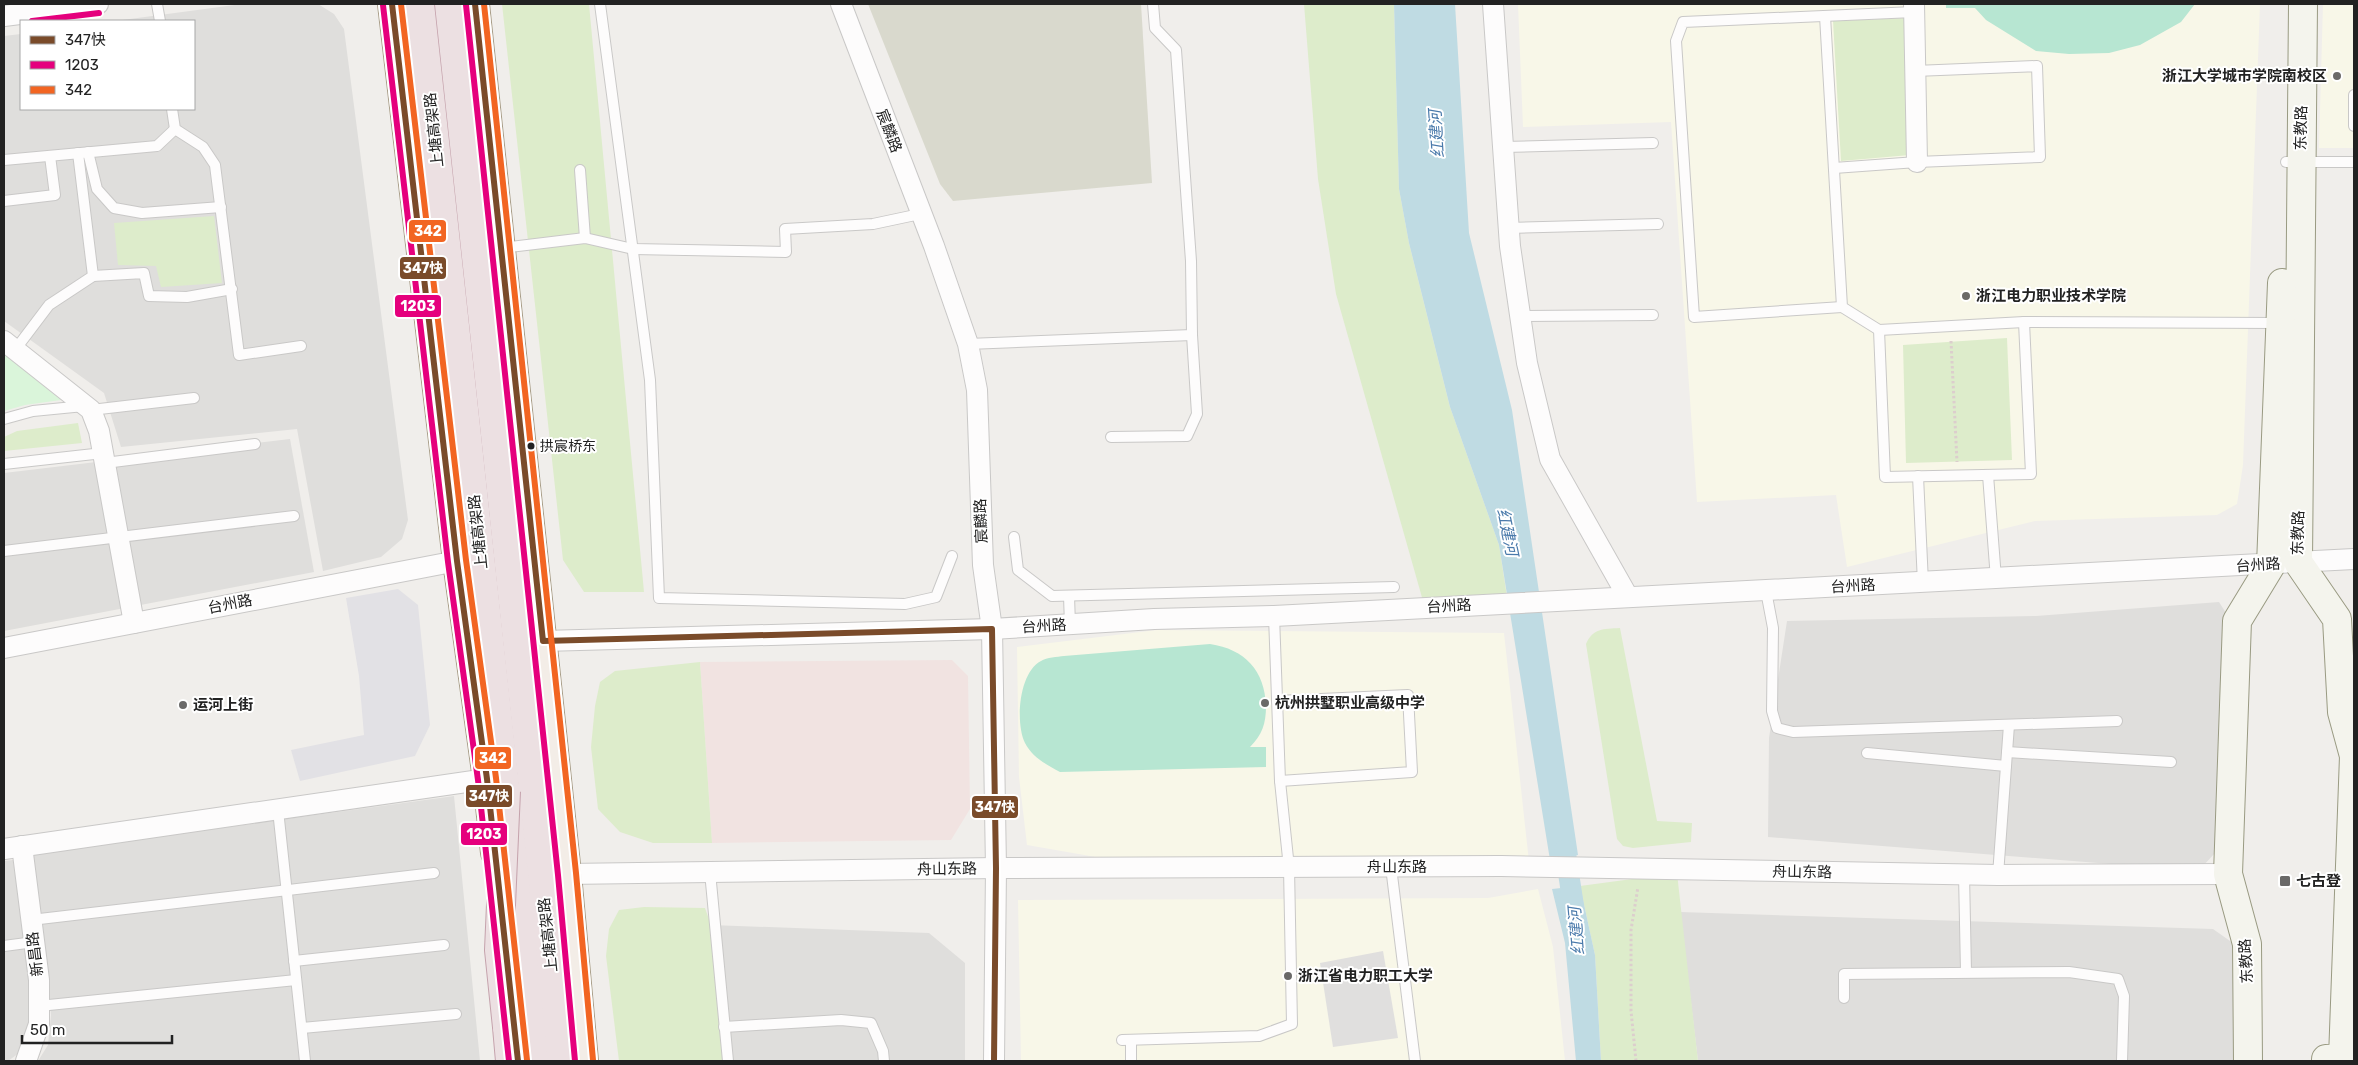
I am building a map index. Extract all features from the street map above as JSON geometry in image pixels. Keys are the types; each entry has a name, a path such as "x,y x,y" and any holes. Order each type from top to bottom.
{"highway":[{"name":"上塘高架路","path":"420,4 497,785 535,1061"},
{"name":"上塘高架路","path":"449,4 562,1061"},
{"path":"497,785 498,950 510,1061"},
{"path":"532,786 567,953 579,1061"}],"main road":[{"path":"392,4 457,561 497,785 518,1061"},
{"path":"475,4 543,641 584,1061"}],"street":[{"path":"4,16 60,6 98,4"},
{"name":"宸麟路","path":"841,4 920,214 934,246 968,344 977,390 983,565 992,629 996,868 994,1061"},
{"path":"1493,4 1509,228 1527,363 1550,459 1628,597"},
{"name":"东教路","path":"2248,1061 2247,944 2228,874 2237,620 2284,563 2293,162 2290,4"},
{"name":"东教路","path":"2303,4 2280,323 2284,563 2337,619 2342,712 2354,756 2352,893 2343,1058 2326,1059 2326,1061"},
{"path":"1914,8 1917,162"},
{"path":"9,345 88,408 99,431 134,623"},
{"name":"台州路","path":"543,641 992,629 1154,619 1274,616 1923,583 2354,559"},
{"name":"台州路","path":"4,648 457,561"},
{"path":"13,848 278,810 497,785"},
{"name":"新昌路","path":"13,848 31,920 39,980 39,1024 26,1061"},
{"name":"舟山东路","path":"567,874 996,868 1501,866 1998,875 2228,874"}],"lane":[{"path":"157,4 160,20"},
{"path":"600,4 650,380 659,598 905,604 936,597 952,556"},
{"path":"1110,437 1187,436 1197,414 1192,335 1191,261 1176,50 1155,28 1153,4"},
{"path":"1914,8 1825,16 1683,22 1676,42 1694,317 1842,307 1879,330 2024,322 2280,323"},
{"path":"1825,16 1842,307"},
{"path":"1834,168 1917,162 2040,157 2037,66 1915,71"},
{"path":"2354,95 2354,126"},
{"path":"172,110 175,129 203,147 215,165 239,355 301,346"},
{"path":"4,160 157,146 175,129"},
{"path":"1503,147 1653,143"},
{"path":"83,153 97,189 114,208 142,213 221,207"},
{"path":"83,153 93,276"},
{"path":"4,201 55,195 50,156"},
{"path":"2293,162 2354,162"},
{"path":"580,170 586,238"},
{"path":"501,248 586,238 633,248 786,252 785,229 873,224 920,214"},
{"path":"1509,228 1658,224"},
{"path":"9,345 49,305 93,276 144,273 149,296 187,297 232,289"},
{"path":"1520,316 1653,315"},
{"path":"1879,330 1885,477 2031,474 2024,322"},
{"path":"968,344 1192,335"},
{"path":"4,420 33,412 194,398"},
{"path":"4,464 104,458 255,444"},
{"path":"1988,475 1996,579"},
{"path":"1918,476 1923,583"},
{"path":"4,550 294,516"},
{"path":"1014,537 1018,570 1052,596 1394,587"},
{"path":"1766,591 1773,628 1772,711 1777,728 1793,732 2117,721"},
{"path":"1069,596 1070,625"},
{"path":"1132,1061 1126,1040 1259,1036 1292,1024 1289,868 1280,781 1274,616"},
{"path":"1277,700 1408,695 1412,772 1280,781"},
{"path":"1998,875 2009,725"},
{"path":"2007,752 2171,762"},
{"path":"1866,753 2006,766"},
{"path":"278,810 305,1061"},
{"path":"1391,867 1415,1061"},
{"path":"710,872 728,1061"},
{"path":"31,920 434,873"},
{"path":"1964,874 1966,972"},
{"path":"4,946 34,942"},
{"path":"294,961 444,945"},
{"path":"1844,998 1844,974 2069,972 2118,979 2124,996 2122,1061"},
{"path":"39,1006 296,980"},
{"path":"302,1028 456,1014"},
{"path":"724,1027 841,1020 871,1023 883,1051 884,1061"}],"path":[{"path":"1951,326 1958,476"},
{"path":"1636,1061 1631,1011 1631,930 1641,869"}],"shaded area":[{"path":"242,4 318,4 334,14 344,29 408,520 402,539 381,557 323,571 297,429 121,447 104,393 4,321 4,36 20,34 20,110 195,110 195,20 122,20"},
{"path":"868,4 1141,4 1152,183 953,201 940,184"},
{"name":"浙江电力职业技术学院","path":"1518,4 2260,4 2243,465 2237,504 2217,515 2035,521 1847,567 1836,495 1697,502 1671,122 1523,127"},
{"name":"浙江大学城市学院南校区","path":"2323,4 2354,4 2354,148 2319,148"},
{"path":"290,439 314,572 4,631 4,473"},
{"path":"398,589 418,605 430,725 415,756 300,781 291,750 364,735 359,676 346,598"},
{"path":"2219,602 2233,624 2215,853 2202,867 2174,869 1768,837 1769,738 1787,621 2036,616"},
{"name":"杭州拱墅职业高级中学","path":"1157,630 1504,633 1529,862 1176,871 1027,845 1019,777 1017,647"},
{"path":"952,660 968,676 970,809 951,840 712,843 700,662"},
{"path":"454,796 480,1061 38,1061 48,1045 51,1015 44,946 31,854"},
{"path":"13,860 30,980 28,1025 19,1053 8,1061 4,1061 4,861"},
{"name":"浙江省电力职工大学","path":"1538,889 1553,947 1565,1061 1021,1061 1018,900 1488,898"},
{"path":"1680,912 2213,929 2257,960 2256,1061 1698,1061"},
{"path":"711,925 929,933 965,963 965,1061 724,1061"},
{"path":"1383,951 1398,1038 1333,1047 1320,963"}],"green space":[{"path":"502,4 589,4 644,592 584,592 563,560"},
{"path":"1304,4 1394,4 1399,189 1409,243 1450,407 1499,545 1508,603 1425,608 1336,294 1318,179"},
{"path":"1946,4 2195,4 2181,22 2140,45 2109,53 2069,54 2036,51 1986,20 1975,8 1946,8"},
{"path":"1907,18 1910,155 1841,161 1833,21"},
{"path":"214,216 222,283 161,287 156,266 118,265 114,223"},
{"path":"2007,338 2012,460 1906,463 1903,345"},
{"path":"4,354 61,400 25,405 4,411"},
{"path":"78,423 82,443 4,451 4,437 17,431"},
{"path":"1620,628 1657,821 1692,823 1691,842 1633,848 1623,846 1617,839 1586,644 1592,635 1599,630"},
{"path":"1210,644 1233,651 1243,657 1251,664 1262,682 1265,693 1265,718 1258,738 1250,747 1266,747 1266,767 1060,772 1036,756 1025,743 1020,723 1021,699 1028,676 1034,667 1043,660 1052,657"},
{"path":"700,662 712,843 653,843 620,832 598,809 591,747 595,706 600,682 615,671"},
{"path":"1677,873 1698,1061 1601,1061 1595,955 1580,886"},
{"path":"644,907 705,908 711,925 724,1061 619,1061 606,956 609,929 619,910"}],"water":[{"path":"1394,4 1455,4 1469,233 1512,410 1578,855 1550,860 1499,545 1450,407 1409,243 1399,189"},
{"path":"1580,886 1595,955 1601,1061 1576,1061 1565,943 1552,889"}],"waterway":[{"name":"红建河","path":"1565,850 1575,916"}],"transit line":[{"name":"347快","path":"392,4 457,561 487,779 518,1061"},
{"name":"342","path":"401,4 466,560 496,778 527,1060"},
{"name":"347快","path":"475,4 543,641 992,629 996,868 994,1061"},
{"name":"342","path":"484,4 576,873 593,1060"},
{"name":"1203","path":"383,5 448,562 478,780 509,1061"},
{"name":"1203","path":"466,5 558,875 575,1061"},
{"name":"1203","path":"40,20 99,13"}],"place":[{"name":"浙江大学城市学院南校区","path":"2337,76"},
{"name":"浙江电力职业技术学院","path":"1966,296"},
{"name":"拱宸桥东","path":"531,446"},
{"name":"杭州拱墅职业高级中学","path":"1265,703"},
{"name":"运河上街","path":"183,705"},
{"name":"七古登","path":"2285,881"},
{"name":"浙江省电力职工大学","path":"1288,976"}]}
